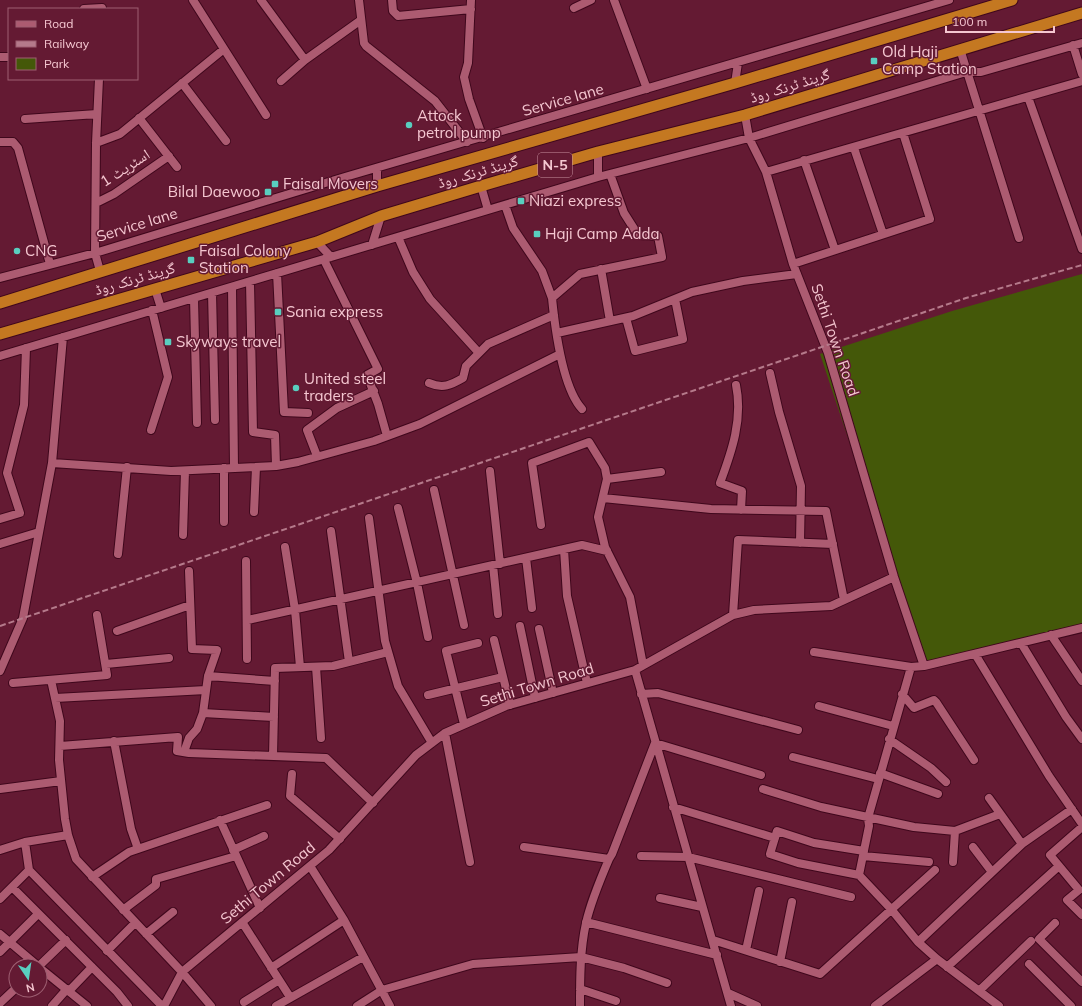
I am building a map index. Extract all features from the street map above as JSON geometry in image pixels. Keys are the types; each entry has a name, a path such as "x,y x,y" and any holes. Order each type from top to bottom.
{"highway":[{"name":"گرینڈ ٹرنک روڈ","path":"0,303 376,186 735,83 1012,0"},
{"name":"گرینڈ ٹرنک روڈ","path":"0,334 317,242 381,216 481,186 598,152 745,115 1082,13"}],"street":[{"path":"193,0 266,115"},
{"path":"261,0 305,60"},
{"path":"359,0 366,46 435,101 467,142"},
{"path":"392,0 393,11 398,16 470,9"},
{"path":"471,0 468,63 465,68 464,77 469,99 483,138"},
{"path":"574,8 592,0"},
{"path":"614,0 647,89"},
{"name":"Service lane","path":"0,278 95,252 949,0"},
{"path":"90,8 102,6"},
{"path":"281,81 305,60 361,20"},
{"path":"0,356 598,177 750,138 966,72 981,72 1082,43"},
{"path":"1073,45 1082,74"},
{"path":"96,143 120,134 224,49"},
{"path":"960,49 978,112 1019,238"},
{"path":"735,83 738,63"},
{"path":"99,80 96,143 95,252 100,271"},
{"path":"766,172 804,160 903,134 1082,81"},
{"path":"182,83 226,141"},
{"path":"1028,97 1082,249"},
{"path":"26,119 97,114"},
{"name":"Sethi Town Road","path":"745,115 750,138 766,172 793,264 828,353 894,577 922,664 924,666"},
{"path":"139,118 177,167"},
{"path":"793,264 930,219 903,134"},
{"path":"0,142 13,142 18,148 50,264"},
{"path":"854,148 883,234"},
{"path":"598,152 598,177"},
{"name":"اسٹریٹ 1","path":"96,203 114,194 169,156"},
{"path":"804,160 835,250"},
{"path":"376,186 377,168"},
{"path":"552,298 580,274 662,257 658,236 638,235 624,213 610,174"},
{"path":"481,186 488,210"},
{"path":"505,205 513,228 542,271 552,298 560,354 575,402 582,409"},
{"path":"372,245 381,216"},
{"path":"398,237 414,272 430,299 479,353"},
{"path":"317,242 328,258 378,369 367,375 374,391 387,436"},
{"path":"601,269 610,321"},
{"path":"277,273 284,412 308,413"},
{"path":"557,333 626,318 692,292 743,281 797,274"},
{"path":"250,282 253,432 275,435 276,466"},
{"path":"232,287 234,468"},
{"path":"155,289 161,308"},
{"path":"212,293 216,420"},
{"path":"194,298 197,422"},
{"path":"626,318 635,351 683,338 675,299"},
{"path":"151,430 168,377 152,310"},
{"path":"429,383 437,387 449,386 463,378 466,366 488,344 554,315"},
{"path":"0,671 23,618 52,463 63,337"},
{"path":"0,519 20,513 7,473 24,405 26,348"},
{"path":"52,463 170,471 276,466 387,436 420,424 560,354"},
{"path":"770,373 801,486 802,511 800,543"},
{"path":"736,385 740,402 736,428 728,460 720,483 742,491 741,510"},
{"path":"317,456 307,430 337,408 374,391"},
{"path":"541,525 532,463 589,442 604,468 607,479 598,517 607,551 630,597 644,665"},
{"path":"118,554 127,467"},
{"path":"254,512 256,467"},
{"path":"224,468 224,522"},
{"path":"183,535 185,470"},
{"path":"490,471 498,614"},
{"path":"607,479 661,472"},
{"path":"434,490 464,625"},
{"path":"603,498 712,509 826,511 844,600"},
{"path":"398,508 417,583 428,637"},
{"path":"369,518 378,591 388,652 398,686 432,743"},
{"path":"330,531 349,662"},
{"path":"0,544 39,532"},
{"path":"733,615 738,540 832,544"},
{"path":"248,620 582,545 607,551"},
{"path":"285,547 295,610 300,667"},
{"path":"564,549 567,596 587,683"},
{"path":"526,558 532,608"},
{"path":"246,561 248,659"},
{"path":"184,752 188,738 196,729 203,713 208,676 217,650 192,648 189,571"},
{"name":"Sethi Town Road","path":"163,1006 182,972 310,866 340,839 416,755 445,733 510,705 634,670 733,615 754,610 831,606 894,577"},
{"path":"117,631 190,605"},
{"path":"13,683 107,675 97,615"},
{"path":"520,626 535,698"},
{"path":"814,652 910,667 924,666 1082,628"},
{"path":"539,629 553,693"},
{"path":"1051,635 1082,681"},
{"path":"494,640 510,705"},
{"path":"464,724 446,651 478,643"},
{"path":"1021,643 1066,717 1082,739"},
{"path":"273,756 275,668 332,666 388,652"},
{"path":"974,654 1049,776 1082,825 1050,855 1079,890 1067,900 1082,915"},
{"path":"106,664 170,658"},
{"path":"316,667 321,738"},
{"path":"859,876 869,826 868,818 910,667"},
{"path":"634,670 731,1006"},
{"path":"208,676 275,681"},
{"path":"428,695 503,677"},
{"path":"51,680 60,721 61,781 68,836 76,859 182,972 211,1006"},
{"path":"55,698 206,690"},
{"path":"641,694 658,693 798,730"},
{"path":"902,694 914,708 934,700 974,760"},
{"path":"819,706 893,726"},
{"path":"203,713 274,717"},
{"path":"445,733 470,862"},
{"path":"60,746 178,737 177,751 184,752 326,758 373,802"},
{"path":"889,739 931,768 946,782"},
{"path":"114,741 131,829 138,849"},
{"path":"655,743 761,775"},
{"path":"580,1006 581,957 586,922 593,898 612,854 655,743"},
{"path":"793,757 879,776 938,794"},
{"path":"292,774 290,796 340,839"},
{"path":"0,789 61,781"},
{"path":"764,789 821,807 914,827 955,831 1000,814"},
{"path":"989,798 1022,844"},
{"path":"92,877 129,852 267,805"},
{"path":"673,807 775,838"},
{"path":"918,942 1022,844 1072,809"},
{"path":"220,820 260,908"},
{"path":"929,862 864,853 814,843 777,831 770,854 798,863 859,876 891,909 918,942 947,967 1000,1006"},
{"path":"953,862 955,831"},
{"path":"0,850 25,842 68,836"},
{"path":"123,910 156,885 156,879 235,853 264,836"},
{"path":"25,842 29,870 107,951 163,1006"},
{"path":"524,847 609,859"},
{"path":"973,847 992,872"},
{"path":"641,856 688,857 851,897"},
{"path":"310,866 344,920 390,1006"},
{"path":"947,967 1059,866"},
{"path":"0,899 29,870"},
{"path":"713,940 820,974 935,870"},
{"path":"12,887 117,992 128,1006"},
{"path":"746,950 759,890"},
{"path":"660,898 702,907"},
{"path":"780,962 792,902"},
{"path":"146,934 173,912"},
{"path":"0,952 38,914"},
{"path":"271,968 344,920"},
{"path":"242,922 290,997"},
{"path":"586,922 717,955"},
{"path":"107,951 136,923"},
{"path":"1055,923 1039,939 1082,982"},
{"path":"0,934 29,958"},
{"path":"48,958 66,940"},
{"path":"980,990 1031,941"},
{"path":"276,1006 363,957"},
{"path":"357,1006 382,990 473,964 581,957 624,968 667,983"},
{"path":"874,1006 937,959"},
{"path":"1029,964 1071,1006"},
{"path":"52,1006 92,967"},
{"path":"48,974 87,1006"},
{"path":"244,1002 279,980"},
{"path":"580,989 616,1002"},
{"path":"728,993 757,1006"},
{"path":"0,1003 8,996"}],"green space":[{"path":"1082,274 1082,625 924,666 820,354 952,311"}],"railway":[{"path":"0,626 966,298 1082,265"}],"place":[{"name":"Old Haji Camp Station","path":"874,61"},
{"name":"Attock petrol pump","path":"409,125"},
{"name":"Faisal Movers","path":"275,184"},
{"name":"Bilal Daewoo","path":"268,192"},
{"name":"Niazi express","path":"521,201"},
{"name":"Haji Camp Adda","path":"537,234"},
{"name":"CNG","path":"17,251"},
{"name":"Faisal Colony Station","path":"191,260"},
{"name":"Sania express","path":"278,312"},
{"name":"Skyways travel","path":"168,342"},
{"name":"United steel traders","path":"296,388"}]}
